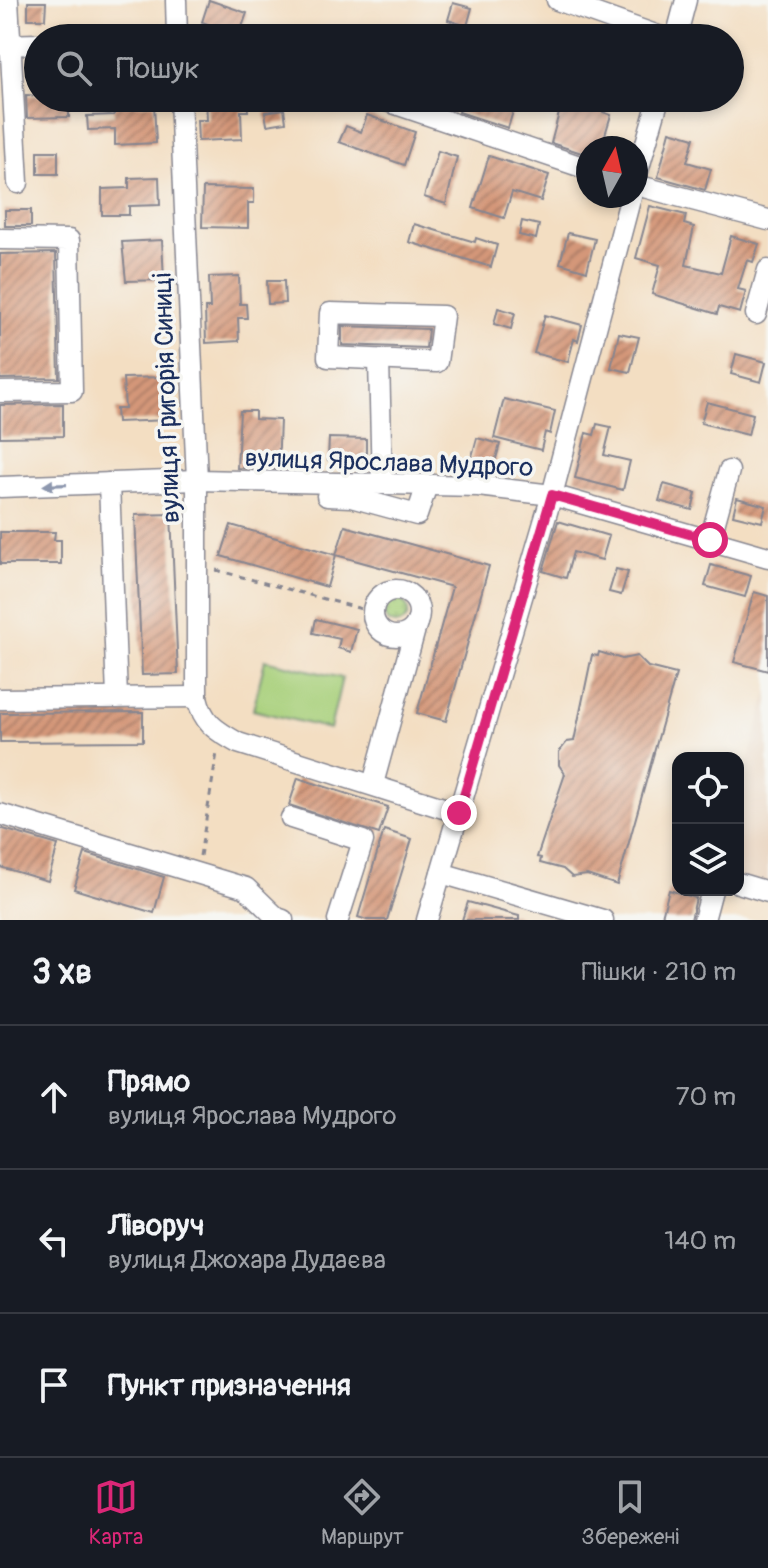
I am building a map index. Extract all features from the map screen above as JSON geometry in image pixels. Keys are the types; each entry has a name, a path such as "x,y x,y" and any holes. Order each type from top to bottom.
{"street":[{"path":"8,0 5,45 18,183"},
{"path":"176,0 177,24"},
{"path":"557,0 625,24"},
{"path":"680,24 686,0"},
{"name":"вулиця Григорія Синиці","path":"181,112 197,487 197,697"},
{"path":"419,112 576,165"},
{"path":"648,136 655,112"},
{"path":"648,188 768,220"},
{"path":"427,920 552,495 628,208"},
{"path":"0,239 69,240 72,391 0,392"},
{"path":"756,314 768,270"},
{"path":"330,313 443,316 437,362 379,360 328,357 330,313"},
{"path":"379,360 382,484"},
{"path":"710,540 729,471"},
{"path":"109,483 117,698"},
{"name":"вулиця Ярослава Мудрого","path":"0,487 109,483 197,487 478,486 552,495 768,557"},
{"path":"197,487 351,497 417,515 427,485"},
{"path":"373,784 417,622 418,606 403,591 393,590 383,594 376,602 373,612 378,627 386,634 396,636 407,633 417,622"},
{"path":"0,699 197,697 202,715 220,733 238,743 459,813"},
{"path":"0,814 246,888 277,918 283,920"},
{"path":"291,818 363,841 338,920"},
{"path":"441,873 603,920"},
{"path":"744,885 768,892"},
{"path":"704,920 710,896"}],"path":[{"path":"197,565 373,612"},
{"path":"198,872 220,733"}],"shaded area":[{"path":"768,690 768,892 744,885 744,776"}],"green space":[{"path":"396,600 405,603 408,612 405,621 396,624 387,621 384,612 387,603"},
{"path":"265,660 342,678 330,729 253,710"}],"building":[{"path":"209,0 247,13 243,24 202,22"},
{"path":"28,2 46,2 45,19 28,19"},
{"path":"453,3 472,8 468,24 448,20"},
{"path":"27,112 69,112 69,117 27,118"},
{"path":"114,112 154,112 156,143 115,145 115,129 88,130 87,116 114,115"},
{"path":"207,112 241,112 242,139 198,141 197,120 207,120"},
{"path":"265,112 284,112 286,122 267,125"},
{"path":"459,112 513,112 508,128"},
{"path":"559,112 603,112 611,115 605,136 576,136 576,151 551,143"},
{"path":"367,115 415,132 404,165 339,142 346,126 361,132"},
{"path":"670,131 694,138 687,162 711,169 705,190 658,177"},
{"path":"38,151 58,151 58,174 38,174"},
{"path":"438,151 457,157 446,204 424,197"},
{"path":"489,156 549,175 541,201 512,192 504,218 473,208"},
{"path":"159,177 160,205 129,206 129,215 102,215 102,189 129,188 129,178"},
{"path":"203,188 254,189 254,203 248,203 248,228 202,227"},
{"path":"650,206 686,215 684,224 694,227 686,265 721,273 731,236 759,244 753,262 747,260 738,289 746,291 740,313 719,307 717,314 652,294 660,265 636,258"},
{"path":"5,210 31,210 31,226 5,226"},
{"path":"522,221 539,225 536,239 519,235"},
{"path":"414,224 475,242 476,238 497,245 491,267 409,242"},
{"path":"568,233 595,239 587,271 560,263"},
{"path":"162,240 164,280 126,281 122,242"},
{"path":"56,253 59,378 0,379 0,254"},
{"path":"239,276 240,304 246,304 247,318 238,318 239,341 206,343 205,308 210,308 209,277"},
{"path":"267,281 284,281 285,303 268,304"},
{"path":"498,308 515,313 511,329 494,324"},
{"path":"545,315 582,325 578,341 574,339 568,362 534,353"},
{"path":"342,326 428,329 426,348 342,345"},
{"path":"619,333 639,337 630,372 611,368"},
{"path":"736,354 766,362 761,382 731,374"},
{"path":"169,377 170,420 117,422 116,409 125,409 123,378"},
{"path":"504,399 555,411 550,434 545,432 541,450 494,438"},
{"path":"707,402 753,414 748,435 701,423"},
{"path":"63,404 63,436 0,437 0,405"},
{"path":"240,411 255,411 255,419 280,420 278,469 237,468"},
{"path":"597,424 611,427 604,455 630,461 623,490 575,478 586,433 594,435"},
{"path":"329,438 366,439 366,461 328,460"},
{"path":"477,438 500,444 494,466 471,460"},
{"path":"664,484 696,493 692,510 659,501"},
{"path":"737,498 766,506 762,522 733,515"},
{"path":"171,514 178,674 142,675 135,515"},
{"path":"558,521 609,536 602,560 573,552 566,578 543,571"},
{"path":"231,525 336,555 327,587 221,556"},
{"path":"345,526 489,566 446,721 417,713 452,587 336,555"},
{"path":"0,532 55,532 54,540 61,540 61,564 0,564"},
{"path":"711,565 751,576 745,597 705,586"},
{"path":"616,569 628,572 621,595 609,592"},
{"path":"754,592 768,596 768,671 734,662"},
{"path":"316,619 357,629 351,652 338,648 340,639 313,633"},
{"path":"599,652 622,659 637,656 648,667 676,674 617,885 587,875 572,877 563,869 540,863 541,858 537,857 565,774 559,765 559,752 567,742 574,741 592,655 598,656"},
{"path":"143,712 143,741 0,742 0,713"},
{"path":"298,778 388,807 379,834 289,805"},
{"path":"0,828 58,845 48,881 0,867"},
{"path":"384,830 412,839 387,920 367,920 358,917"},
{"path":"85,853 164,877 154,913 74,889"},
{"path":"669,890 672,896 696,898 691,920 661,920"},
{"path":"468,902 519,916 519,920 462,920"}],"route":[{"path":"459,813 552,495 710,540"}]}
